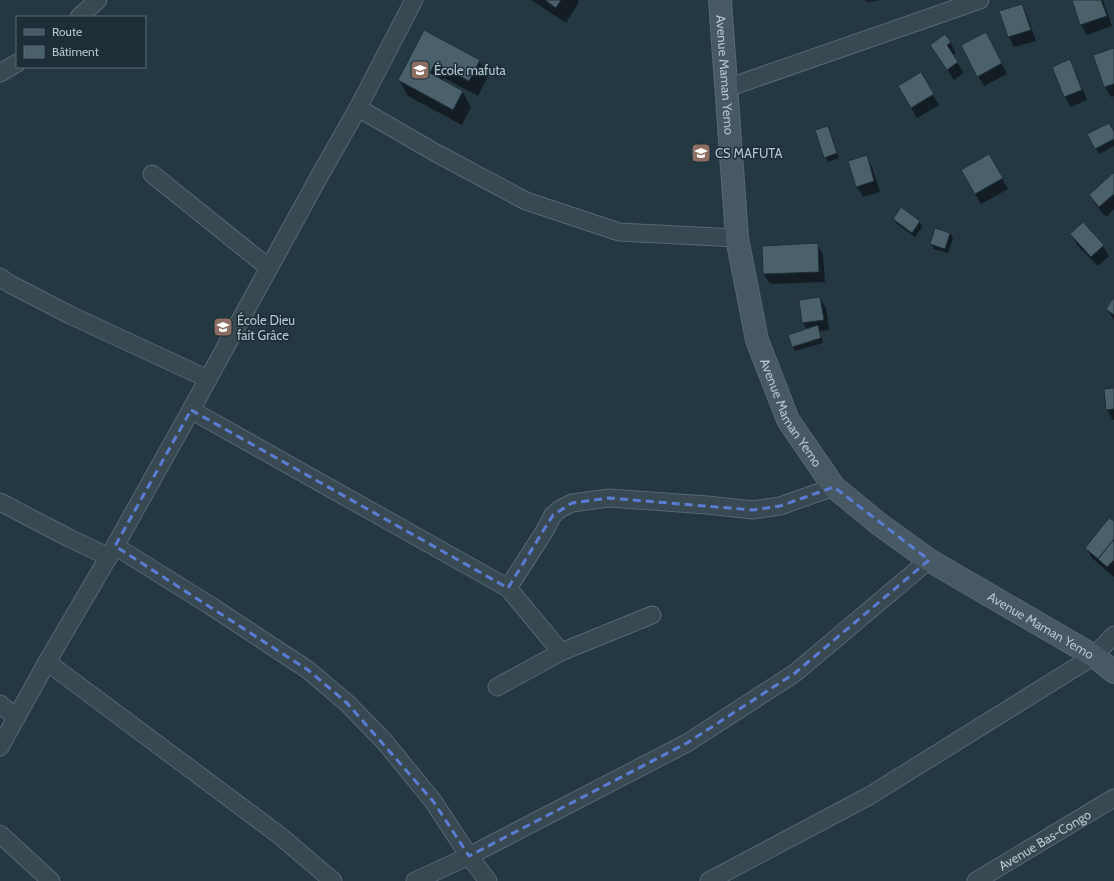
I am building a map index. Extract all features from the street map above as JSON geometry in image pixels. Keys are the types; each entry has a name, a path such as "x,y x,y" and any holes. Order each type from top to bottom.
{"street":[{"path":"80,16 98,0"},
{"path":"0,747 191,410 358,108 414,0"},
{"name":"Avenue Maman Yemo","path":"720,0 737,238 757,340 788,420 834,487 879,524 929,560 1094,656 1114,672"},
{"path":"727,88 980,0"},
{"path":"0,73 16,64"},
{"path":"358,108 436,153 526,201 619,232 737,238"},
{"path":"152,174 269,268"},
{"path":"0,277 10,284 70,315 208,379"},
{"path":"191,410 508,588 561,652"},
{"path":"508,588 553,516 560,509 572,503 609,498 753,510 780,506 834,487"},
{"path":"0,502 62,535 112,551 211,606 308,670 347,703 384,741 433,801 469,856 488,881"},
{"path":"415,881 469,856 687,743 794,673 929,560"},
{"path":"497,687 561,652 652,616"},
{"path":"708,881 869,796 1094,656 1114,635"},
{"path":"47,662 279,835 333,881"},
{"path":"0,704 16,718"},
{"name":"Avenue Bas-Congo","path":"976,881 1114,798"},
{"path":"0,834 51,881"}],"highlighted area":[{"path":"191,410 508,588 553,515 572,503 609,498 753,510 780,506 834,487 929,560 795,673 687,743 469,856 433,801 347,703 308,670 115,546"}],"building":[{"path":"545,0 561,0 556,8"},
{"path":"1072,0 1101,0 1107,16 1080,25"},
{"path":"1022,4 1031,30 1008,37 999,11"},
{"path":"424,30 480,60 469,81 435,63 430,73 463,91 453,110 398,80"},
{"path":"986,32 1002,63 977,77 961,45"},
{"path":"945,34 951,42 947,45 958,62 947,70 930,45"},
{"path":"1114,48 1114,84 1104,87 1093,55"},
{"path":"1070,59 1082,90 1064,97 1052,67"},
{"path":"921,72 934,94 911,108 898,86"},
{"path":"1109,123 1114,132 1114,139 1095,149 1087,134"},
{"path":"828,126 837,153 824,158 815,130"},
{"path":"989,154 1003,178 975,194 961,170"},
{"path":"867,155 874,181 856,187 848,161"},
{"path":"1114,172 1114,194 1099,207 1089,195"},
{"path":"901,207 920,221 912,233 893,219"},
{"path":"1083,222 1104,245 1091,257 1070,234"},
{"path":"935,228 950,233 945,249 930,244"},
{"path":"818,243 819,272 763,274 762,246"},
{"path":"820,297 824,320 802,323 799,300"},
{"path":"1114,297 1114,315 1106,309"},
{"path":"818,325 821,338 792,347 788,335"},
{"path":"1114,388 1114,409 1106,410 1104,389"},
{"path":"1109,518 1114,521 1114,539 1098,559 1085,548"},
{"path":"1114,539 1114,560 1107,567 1098,559"}],"place":[{"name":"École mafuta","path":"420,70"},
{"name":"CS MAFUTA","path":"701,153"},
{"name":"École Dieu fait Grâce","path":"223,327"}]}
